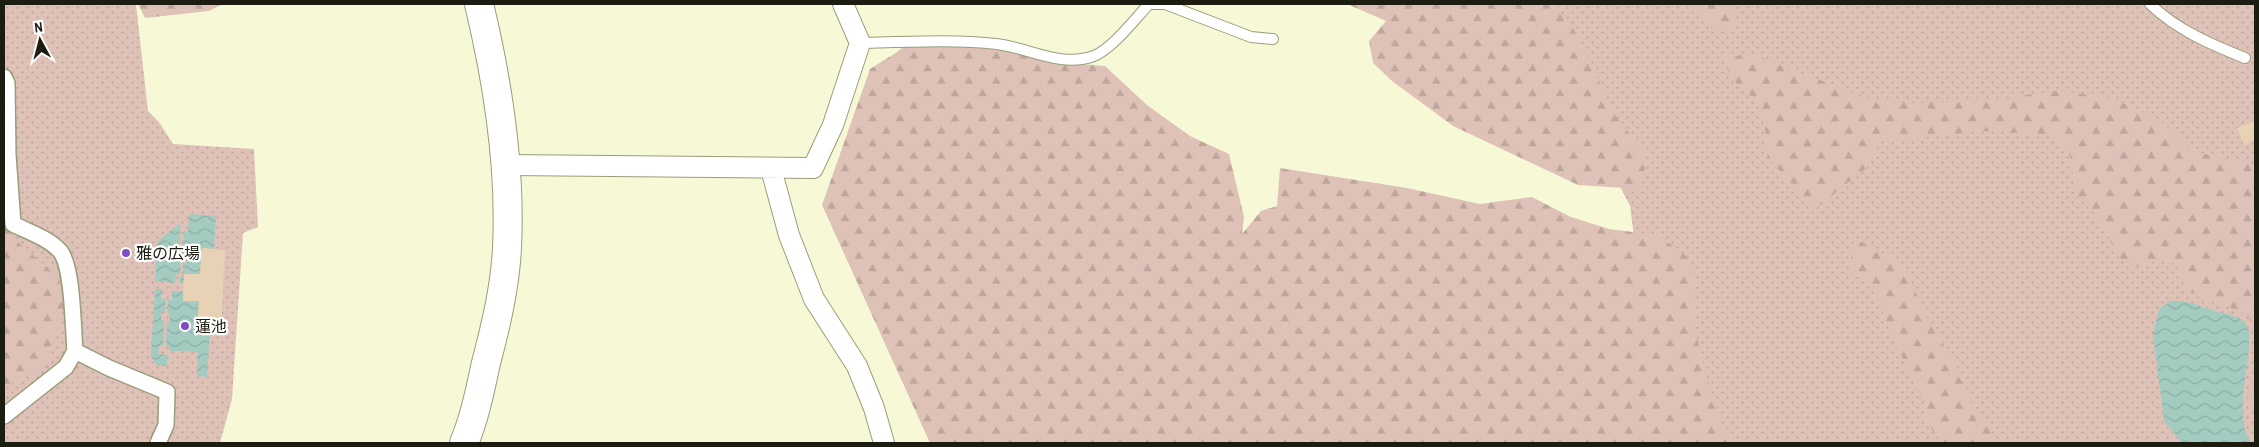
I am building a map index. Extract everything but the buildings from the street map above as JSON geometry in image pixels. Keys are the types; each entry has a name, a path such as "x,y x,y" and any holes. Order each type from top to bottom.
{"main road":[{"path":"464,443 472,424 498,313 507,248 506,165 494,64 478,4"}],"street":[{"path":"506,165 813,168 828,139 860,43 843,4"},
{"path":"4,78 8,83 8,155 13,224 47,240 61,253 68,269 75,351 66,367 4,416"},
{"path":"771,169 789,235 814,299 857,366 874,408 884,443"},
{"path":"75,351 109,368 167,392 166,425 158,443"}],"lane":[{"path":"860,43 998,44 1044,56 1065,59 1081,58 1094,56 1106,48 1149,4 1164,4 1251,38 1273,39"},
{"path":"2150,4 2185,31 2210,44 2245,58"}],"green space":[{"path":"4,4 136,4 148,111 159,122 173,144 254,149 258,227 243,233 232,399 220,443 4,443"},
{"path":"138,4 223,4 209,11 145,18"},
{"path":"1347,4 1555,4 1578,36 1615,115 1647,156 1641,189 1578,185 1453,126 1392,81 1373,63 1369,41 1386,21"},
{"path":"1527,4 2255,4 2255,443 1661,443 1630,206"},
{"path":"1689,4 1730,4 1737,23 1733,32 1709,27"},
{"path":"914,38 970,43 1048,61 1105,66 1147,105 1190,136 1229,154 1244,217 1242,234 1261,211 1277,206 1280,168 1407,188 1480,204 1532,197 1571,217 1609,229 1657,235 1688,257 1694,278 1694,323 1701,356 1714,404 1726,434 1733,443 930,443 822,205 870,69 897,52"},
{"path":"1753,54 1869,99 1910,103 1983,101 2055,91 2104,96 2159,120 2178,136 2191,151 2255,165 2255,338 2248,315 2184,289 2181,270 2168,259 2137,266 2121,259 2094,213 2077,196 2069,152 2056,139 2042,134 1981,131 1912,139 1881,138 1869,166 1815,209 1768,158 1765,128 1757,101 1729,77 1726,57"},
{"path":"4,225 18,242 59,278 65,303 47,367 4,386"},
{"path":"1855,239 1897,261 1909,278 1932,327 1956,365 1964,389 1996,443 1942,443 1926,421 1925,404 1892,337 1874,290 1850,271"},
{"path":"2255,351 2255,412 2251,402"}],"water":[{"path":"189,214 216,216 214,249 202,248 200,274 184,274 184,283 180,283 180,277 183,276 183,264 186,264 187,245 183,245 184,231 188,231"},
{"path":"180,223 180,244 178,244 177,256 181,257 180,275 176,274 175,283 155,281 157,242"},
{"path":"155,289 162,289 161,299 166,299 165,312 161,312 161,320 164,320 163,346 159,346 158,354 167,355 167,366 157,366 151,356"},
{"path":"172,291 183,292 183,300 199,301 197,327 210,328 207,377 197,376 198,352 169,351 169,346 166,346 167,321 170,321 168,300 172,300"},
{"path":"2170,301 2188,302 2233,316 2244,321 2247,326 2249,335 2243,408 2246,433 2252,443 2182,443 2164,421 2153,334 2159,309"}],"place":[{"name":"雅の広場","path":"126,253"},
{"name":"蓮池","path":"185,326"}]}
